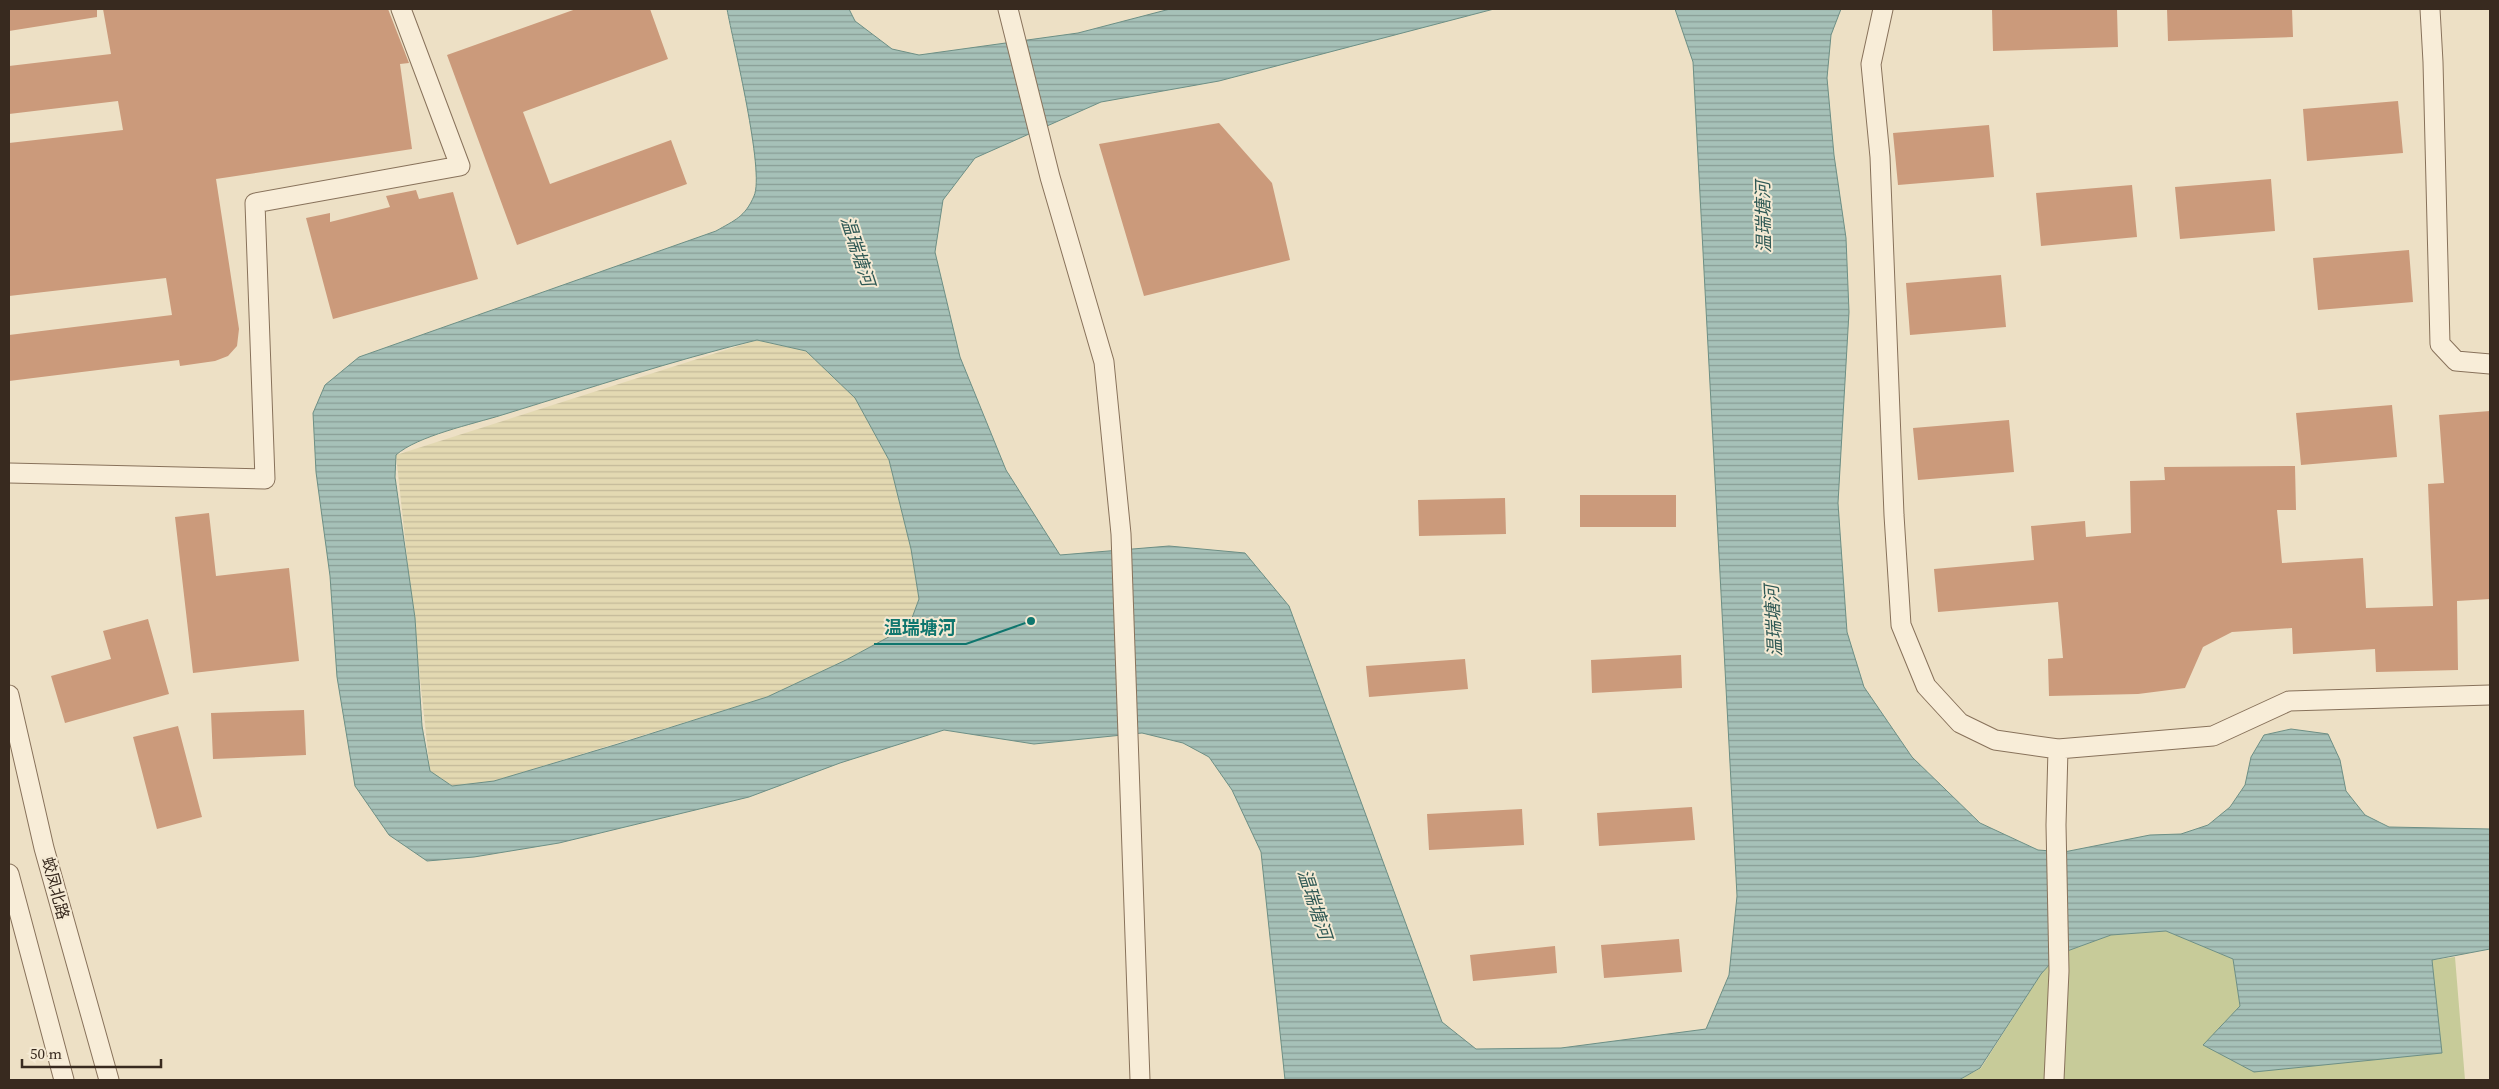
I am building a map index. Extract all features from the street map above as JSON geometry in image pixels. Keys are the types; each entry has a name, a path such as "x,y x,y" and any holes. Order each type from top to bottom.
{"street":[{"path":"9,474 265,480 255,203 460,166 401,9"},
{"path":"1008,9 1050,177 1104,362 1121,534 1140,1080"},
{"path":"1883,9 1871,64 1880,157 1894,515 1901,625 1926,686 1960,723 1995,740 2058,749 2213,736 2289,701 2490,695"},
{"path":"2430,9 2440,344 2456,360 2490,364"},
{"name":"蛟凤北路","path":"9,695 44,848 109,1080"},
{"path":"2054,1080 2059,971 2056,825 2058,749"},
{"path":"9,874 64,1080"}],"shaded area":[{"path":"757,340 806,351 855,398 889,460 911,549 919,599 909,626 846,660 767,697 494,781 452,786 430,771 396,455"}],"green space":[{"path":"2166,931 2233,959 2240,1006 2432,960 2455,957 2465,1080 1959,1080 1981,1068 2041,974 2059,954 2111,935"}],"water":[{"path":"727,9 849,9 855,21 892,49 919,55 1078,33 1170,9 1494,9 1219,81 1101,102 975,158 943,200 935,252 960,357 1006,470 1060,555 1169,546 1245,553 1289,606 1442,1022 1476,1049 1561,1048 1706,1029 1729,975 1737,896 1693,62 1675,9 1841,9 1831,35 1827,78 1834,155 1846,238 1849,312 1838,503 1847,632 1864,687 1912,757 1980,823 2038,850 2064,852 2150,835 2181,834 2208,825 2230,807 2245,785 2251,757 2264,735 2291,729 2328,734 2340,760 2346,791 2365,815 2389,827 2490,829 2490,949 2432,960 2442,1053 2254,1072 2203,1045 2240,1006 2233,959 2166,931 2111,935 2059,954 2041,974 1980,1068 1959,1080 1285,1080 1261,852 1232,790 1209,757 1183,743 1142,733 1034,744 944,730 840,763 749,797 559,843 474,857 427,861 389,835 355,786 337,677 330,576 316,472 313,413 325,385 359,357 716,231 734,221 743,213 754,196 756,182 755,161 747,106","holes":["757,340 806,351 855,398 889,460 911,549 919,599 909,626 846,660 767,697 618,744 494,781 452,786 430,771 422,726 415,618 395,477 396,455 417,442 446,431 725,348"]}],"building":[{"path":"9,9 97,9 97,17 9,31"},
{"path":"103,9 388,9 409,63 400,64 412,149 216,179 239,329 237,346 228,356 215,361 180,366 179,360 9,381 9,335 172,315 166,278 9,296 9,143 123,130 118,101 9,114 9,66 111,54"},
{"path":"576,9 650,9 668,59 523,112 550,184 671,140 687,184 517,245 447,55"},
{"path":"1992,9 2117,9 2118,47 1993,51"},
{"path":"2167,9 2292,9 2293,37 2168,41"},
{"path":"2398,101 2403,153 2307,161 2303,109"},
{"path":"1219,123 1272,183 1290,260 1144,296 1099,144"},
{"path":"1989,125 1994,177 1898,185 1893,133"},
{"path":"2271,179 2275,231 2180,239 2175,187"},
{"path":"2132,185 2137,237 2041,246 2036,193"},
{"path":"416,190 419,199 453,192 478,279 333,319 306,218 330,213 330,222 390,207 386,196"},
{"path":"2409,250 2413,302 2318,310 2313,258"},
{"path":"2001,275 2006,327 1910,335 1906,283"},
{"path":"2392,405 2397,457 2301,465 2296,413"},
{"path":"2490,411 2490,599 2457,601 2458,670 2376,672 2375,649 2293,654 2292,628 2232,632 2203,647 2185,688 2138,694 2049,696 2048,659 2063,658 2058,602 1938,612 1934,569 2034,560 2031,526 2085,521 2086,537 2131,533 2130,481 2165,480 2164,467 2295,466 2296,510 2277,510 2282,563 2363,558 2366,608 2433,606 2428,484 2444,483 2439,415"},
{"path":"2009,420 2014,472 1918,480 1913,428"},
{"path":"1580,495 1676,495 1676,527 1580,527"},
{"path":"1505,498 1506,534 1419,536 1418,500"},
{"path":"209,513 216,576 289,568 299,661 193,673 175,517"},
{"path":"148,619 169,694 65,723 51,676 111,659 103,631"},
{"path":"1681,655 1682,688 1592,693 1591,660"},
{"path":"1465,659 1468,689 1369,697 1366,666"},
{"path":"304,710 306,755 213,759 211,713"},
{"path":"178,726 202,817 157,829 133,737"},
{"path":"1692,807 1695,840 1599,846 1597,813"},
{"path":"1522,809 1524,845 1429,850 1427,814"},
{"path":"1679,939 1682,972 1604,978 1601,945"},
{"path":"1555,946 1557,973 1473,981 1470,955"}],"place":[{"name":"温瑞塘河","path":"1031,621"}]}
